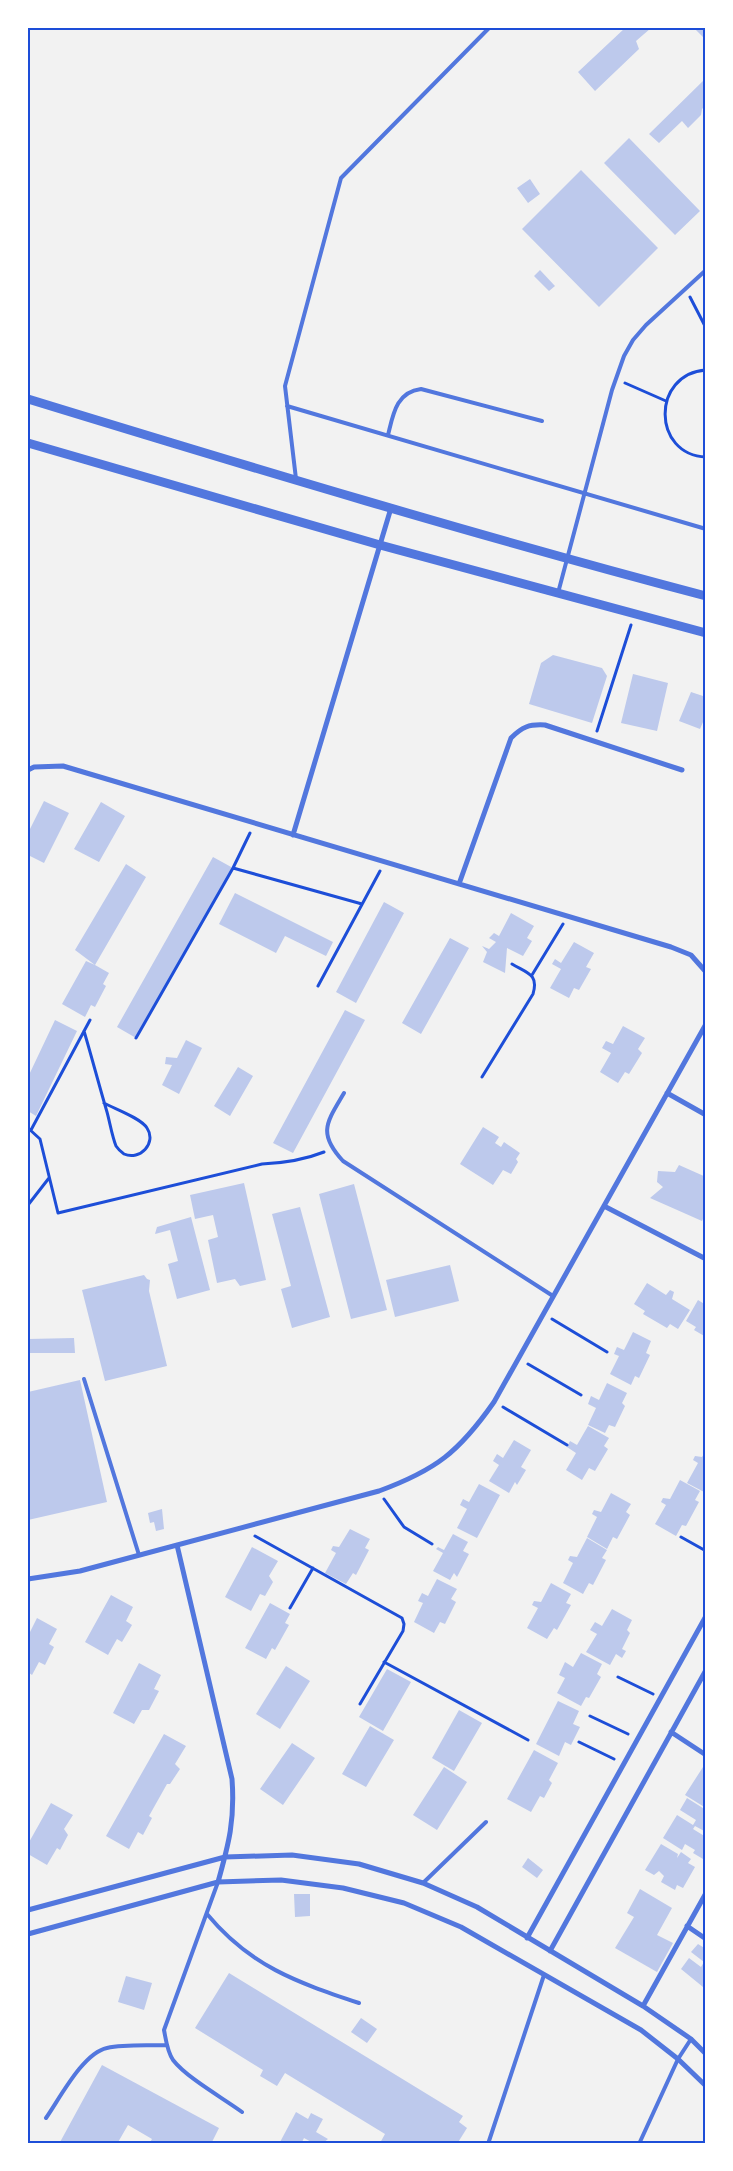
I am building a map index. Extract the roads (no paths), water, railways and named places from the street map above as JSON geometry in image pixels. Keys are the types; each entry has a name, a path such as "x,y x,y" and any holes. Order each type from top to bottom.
{"street":[{"path":"28,399 296,481 567,560 706,596"},
{"path":"28,443 380,545 706,633"},
{"path":"293,835 391,508"},
{"path":"459,884 511,738 520,728 532,724 545,725 682,770"},
{"path":"28,770 34,767 63,766 568,916 691,955 706,972"},
{"path":"28,1579 80,1571 379,1491 414,1478 446,1458 473,1432 494,1402 706,1024"},
{"path":"667,1093 706,1115"},
{"path":"604,1206 706,1259"},
{"path":"177,1545 232,1779 234,1805 232,1831 218,1882"},
{"path":"527,1938 706,1616"},
{"path":"550,1951 706,1670"},
{"path":"671,1732 706,1755"},
{"path":"28,1910 225,1857 292,1855 359,1864 423,1883 477,1906 527,1938 643,2006 691,2039 706,2054"},
{"path":"28,1934 218,1882 281,1880 343,1888 404,1903 462,1927 641,2030 678,2059 706,2086"},
{"path":"643,2006 706,1893"},
{"path":"687,1926 706,1939"}],"lane":[{"path":"296,481 285,386 341,178 489,28"},
{"path":"558,593 615,378 624,356 633,340 706,270"},
{"path":"388,435 400,398 414,390 421,389 542,421"},
{"path":"287,406 586,492 706,529"},
{"path":"344,1093 328,1121 327,1136 332,1150 343,1161 553,1296"},
{"path":"84,1378 139,1555"},
{"path":"423,1883 486,1822"},
{"path":"218,1882 164,2030 166,2045 173,2059 183,2070 242,2112"},
{"path":"207,1914 222,1932 257,1961 305,1986 359,2003"},
{"path":"488,2144 544,1975"},
{"path":"640,2144 678,2059 691,2039"},
{"path":"46,2118 84,2064 94,2053 107,2048 166,2045"}]}
